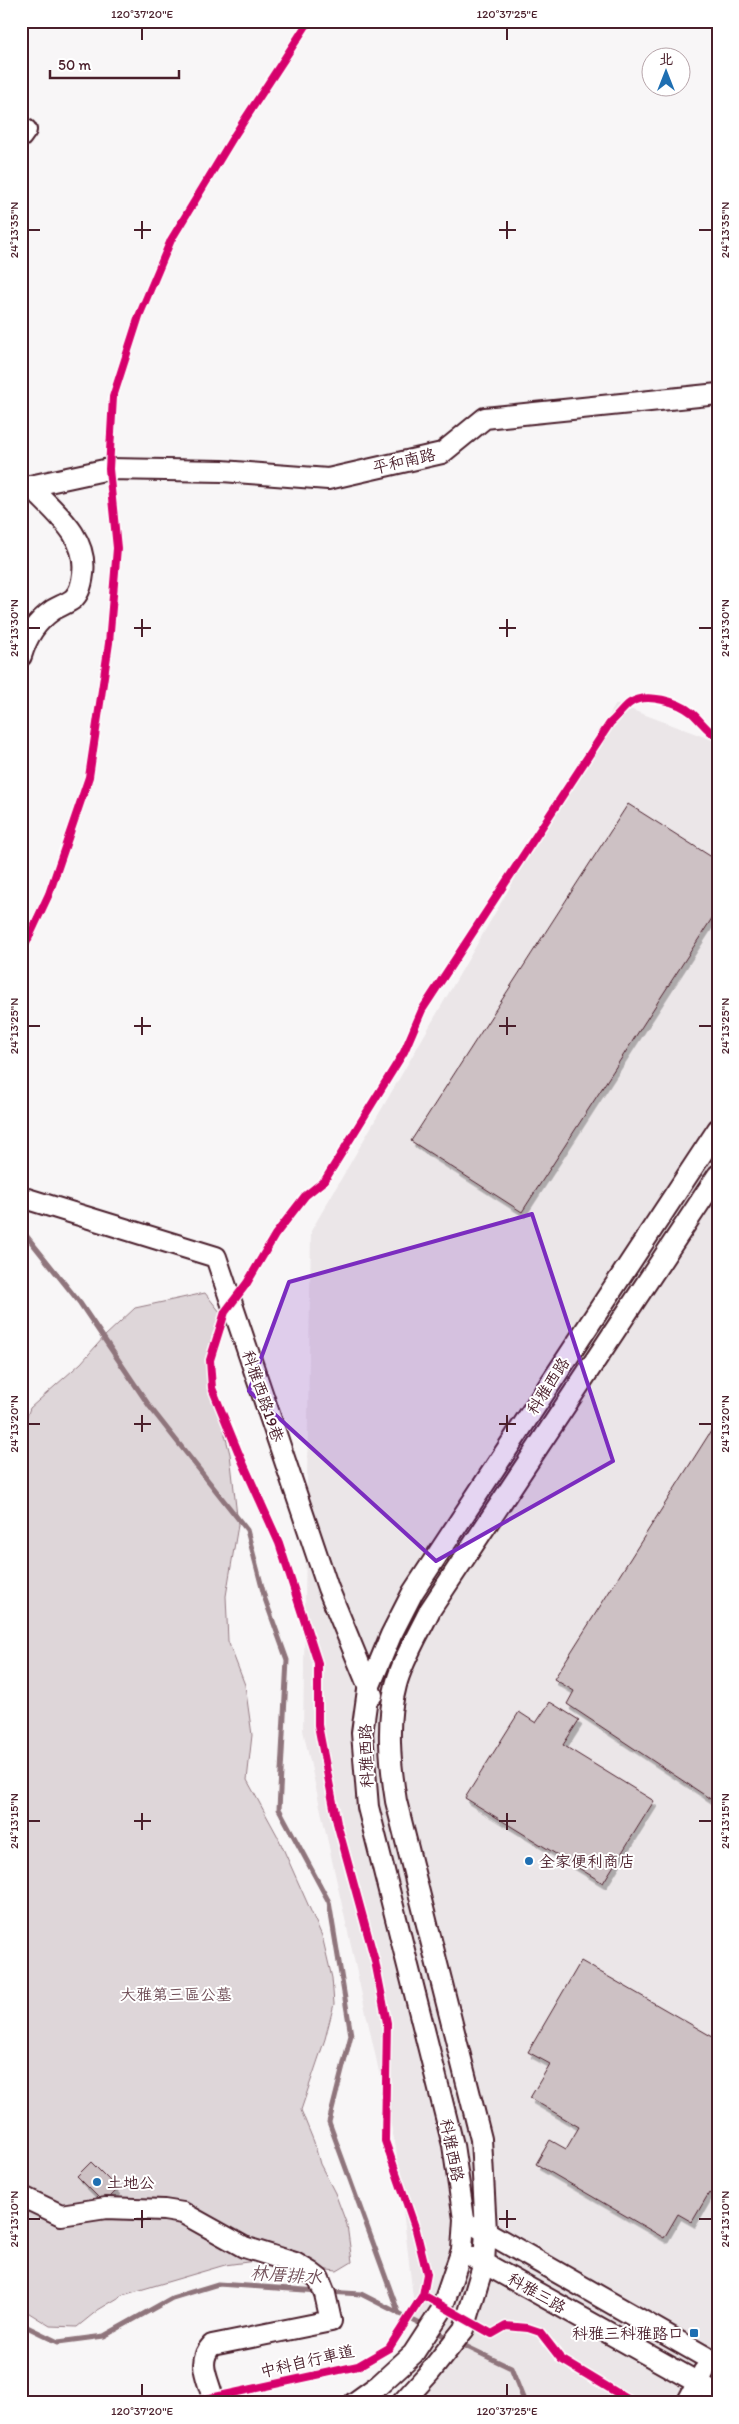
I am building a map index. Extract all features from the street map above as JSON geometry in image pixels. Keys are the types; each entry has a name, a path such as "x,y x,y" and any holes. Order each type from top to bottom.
{"street":[{"path":"21,128 26,130 21,137"},
{"name":"平和南路","path":"26,487 109,469 222,471 328,479 442,453 485,418 718,394"},
{"path":"21,656 26,641 38,622 74,598 82,585 84,566 82,549 73,532 26,487"},
{"name":"科雅西路","path":"354,2403 413,2354 441,2311 462,2250 464,2219 453,2145 368,1807 362,1733 368,1690 391,1635 413,1592 718,1129"},
{"name":"科雅西路","path":"402,2403 430,2372 464,2329 484,2263 486,2231 481,2139 396,1801 391,1764 391,1721 396,1684 430,1610 718,1175"},
{"name":"科雅西路19巷","path":"21,1197 216,1257 328,1588 368,1690 391,1721"},
{"path":"21,2196 61,2215 106,2208 164,2210 183,2213 244,2247 295,2263 319,2279 325,2294 331,2321 212,2345 205,2353 203,2362 214,2403"},
{"name":"科雅三路","path":"464,2219 715,2357"},
{"name":"科雅三路","path":"462,2250 710,2390"},
{"path":"686,2403 710,2390 715,2357"}],"highlighted area":[{"path":"532,1214 613,1461 436,1561 249,1391 289,1282"}],"shaded area":[{"path":"616,704 718,742 718,2403 425,2403 396,2148 303,1730 311,1231"}],"green space":[{"name":"大雅第三區公墓","path":"205,1293 220,1312 212,1355 217,1404 230,1454 238,1525 226,1596 228,1641 245,1685 252,1735 247,1780 277,1835 322,1936 332,1978 334,2004 325,2039 301,2110 314,2142 320,2164 335,2193 347,2225 352,2262 337,2271 308,2268 270,2259 225,2265 123,2295 98,2310 77,2327 50,2326 21,2308 21,1433 30,1408 81,1363 104,1337 135,1308"}],"building":[{"path":"628,804 718,861 718,909 522,1212 411,1141"},
{"path":"718,1420 718,1804 567,1704 574,1691 554,1679"},
{"path":"550,1702 579,1720 563,1745 654,1801 603,1883 465,1798 519,1712 536,1723"},
{"path":"581,1961 718,2040 718,2199 709,2193 692,2222 678,2214 664,2238 536,2164 550,2140 566,2149 579,2127 530,2098 550,2064 528,2052"},
{"name":"土地公","path":"91,2162 118,2189 104,2203 77,2176"}],"waterway":[{"path":"21,1229 80,1303 150,1407 247,1530 265,1599 287,1660 279,1809 329,1902 351,2035 329,2122 399,2314"},
{"name":"林厝排水","path":"21,2324 58,2342 104,2336 172,2298 218,2284 319,2291"},
{"name":"林厝排水","path":"328,2292 361,2294 426,2327"},
{"name":"林厝排水","path":"434,2331 451,2339"},
{"name":"林厝排水","path":"459,2343 511,2368 525,2403"}],"cycle path":[{"path":"21,954 49,894 89,777 109,643 117,548 109,469 113,397 139,316 171,240 234,136 309,21"},
{"path":"423,2295 427,2274 416,2230 385,2141 387,2023 375,1961 337,1823 318,1725 318,1663 279,1543 212,1388 210,1360 225,1312 247,1283 275,1235 305,1196 325,1180 404,1052 422,1010 610,723 630,703 645,698 653,698 671,702 686,709 718,737"},
{"name":"中科自行車道","path":"187,2403 358,2366 389,2348 423,2295 492,2334 506,2326 528,2328 540,2332 561,2359 634,2403"}],"place":[{"name":"全家便利商店","path":"529,1861"},
{"name":"土地公","path":"97,2182"},
{"name":"科雅三科雅路口","path":"694,2333"}]}
